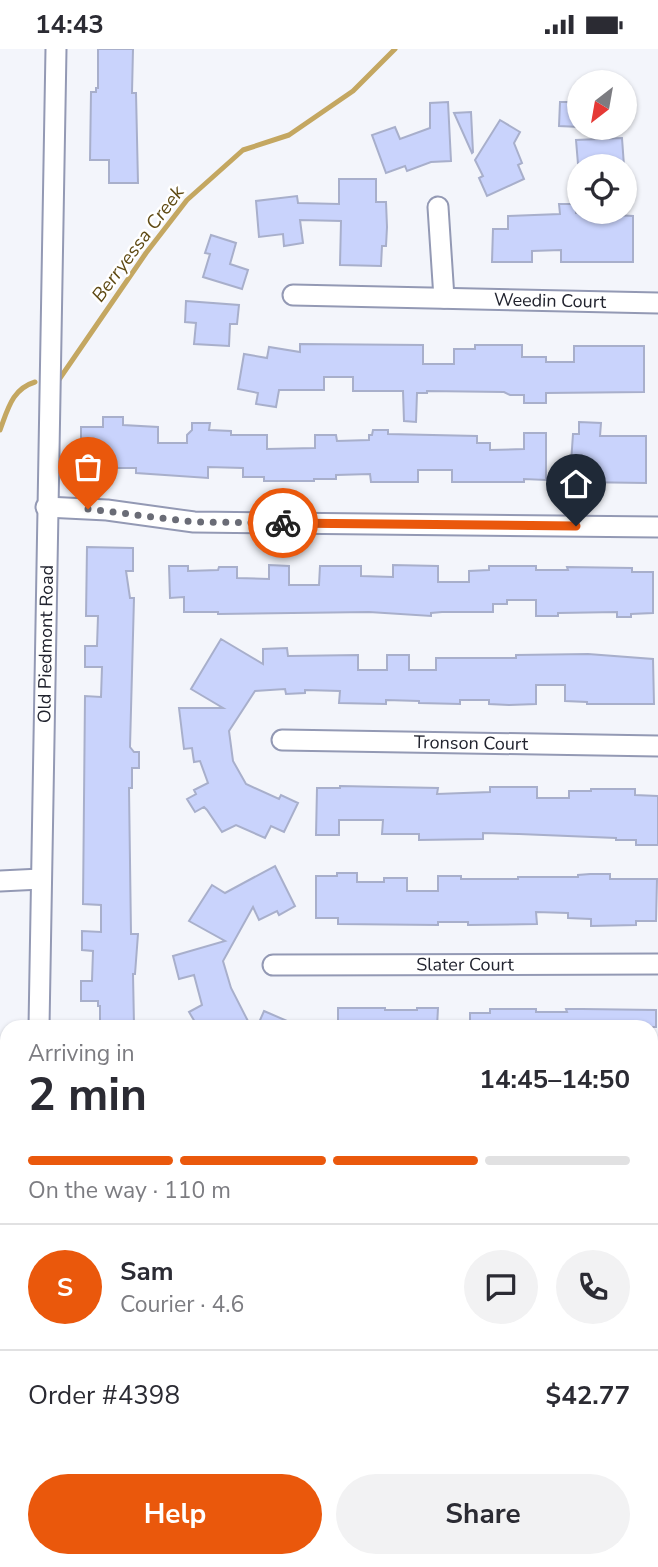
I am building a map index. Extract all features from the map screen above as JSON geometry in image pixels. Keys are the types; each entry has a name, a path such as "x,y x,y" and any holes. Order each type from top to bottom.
{"street":[{"name":"Old Piedmont Road","path":"39,1020 56,49"},
{"path":"438,207 444,298"},
{"name":"Weedin Court","path":"293,295 658,303"},
{"path":"46,507 107,510 194,522 658,527"},
{"name":"Tronson Court","path":"282,740 658,746"},
{"path":"0,881 41,879"},
{"name":"Slater Court","path":"274,965 658,964"}],"building":[{"path":"98,49 133,49 132,93 136,93 138,183 109,183 109,160 90,160 91,92 96,92 98,88"},
{"path":"448,102 451,161 431,162 407,171 405,166 386,173 372,135 395,127 400,139 430,128 430,103"},
{"path":"560,102 567,102 567,126 559,126"},
{"path":"471,112 473,152 472,153 454,113"},
{"path":"500,120 520,132 514,143 522,163 518,165 524,179 487,196 479,178 483,176 475,160"},
{"path":"576,140 622,140 623,154 577,154"},
{"path":"339,179 376,179 376,202 386,202 386,246 382,246 381,266 340,265 341,221 300,220 303,243 284,246 283,234 259,237 256,201 297,196 298,203 339,204"},
{"path":"559,204 567,204 567,224 633,224 633,262 561,262 561,250 532,251 532,262 492,262 493,229 508,229 508,216 560,214"},
{"path":"211,235 236,243 230,264 248,270 242,289 203,277 210,254 205,253"},
{"path":"186,301 239,305 237,324 230,324 229,346 194,344 196,323 185,322"},
{"path":"300,344 423,345 423,364 454,364 454,349 475,349 475,345 522,345 522,357 546,357 546,362 574,362 574,346 644,346 644,392 546,393 546,403 524,403 524,395 504,392 427,391 417,393 416,422 404,421 403,391 353,391 353,377 324,377 324,390 279,390 276,407 256,404 258,393 238,389 244,354 267,358 269,347 300,352"},
{"path":"103,417 123,417 123,425 158,427 158,443 187,443 192,423 210,423 209,430 231,431 231,435 267,435 267,449 315,448 315,435 336,435 337,441 369,440 373,430 388,430 388,434 477,436 477,443 490,443 490,450 524,449 524,433 546,433 546,480 452,482 452,470 418,470 418,482 371,482 370,474 336,475 336,479 314,481 264,481 264,477 243,477 243,468 208,467 208,478 136,473 136,468 104,468 104,462 81,462 81,427 103,427"},
{"path":"579,422 601,423 600,436 646,436 646,483 577,482 577,463 571,463 573,434 579,434"},
{"path":"87,547 133,548 133,571 126,571 130,598 134,598 130,747 134,752 139,752 139,768 132,768 132,788 129,788 131,934 138,934 133,974 134,1020 100,1020 98,1001 81,1001 81,981 92,981 93,951 82,950 82,931 101,932 101,905 83,904 85,696 101,697 102,667 85,667 85,646 97,646 98,616 86,616"},
{"path":"269,565 289,566 289,585 319,585 320,566 361,566 361,576 393,577 393,565 438,566 438,582 469,582 469,571 489,570 489,566 536,566 536,570 568,570 567,567 632,568 632,572 653,572 653,613 631,614 631,617 617,617 617,612 536,616 536,600 507,600 507,604 493,604 493,612 442,612 431,613 431,616 369,612 218,614 184,612 184,597 170,598 169,566 188,566 188,571 237,567 237,578 269,579"},
{"path":"221,639 263,664 263,649 287,648 288,656 358,655 358,670 387,670 387,655 409,655 409,670 436,670 436,658 516,658 516,655 588,654 653,659 654,704 587,704 565,701 565,685 536,685 536,704 509,705 489,704 489,700 460,700 460,704 386,700 386,704 339,703 340,691 305,690 305,693 286,694 285,689 255,691 229,731 233,761 246,784 279,799 281,795 298,803 284,832 271,826 265,838 236,825 222,832 204,807 195,812 187,799 196,794 194,790 208,783 200,761 194,762 192,748 184,749 179,708 223,708 191,689"},
{"path":"490,787 537,787 537,798 569,798 569,791 635,789 635,795 658,796 658,845 636,845 636,840 616,838 483,833 483,839 419,840 419,834 382,834 383,820 339,820 339,835 316,835 317,788 438,788 437,794 490,792"},
{"path":"275,866 295,906 279,915 277,911 259,920 253,907 223,961 231,988 247,1020 194,1020 189,1012 202,1005 194,975 179,979 173,956 225,941 189,921 212,885 225,893"},
{"path":"337,873 357,873 357,882 384,882 384,878 407,878 407,891 438,891 438,876 461,876 461,879 518,879 610,874 610,879 657,879 656,921 636,921 636,925 591,926 591,919 568,918 568,913 536,912 537,924 338,924 338,918 316,918 316,876 337,876"},
{"path":"338,1008 438,1008 437,1020 338,1020"},
{"path":"490,1009 536,1009 536,1012 567,1012 566,1009 656,1010 656,1020 470,1020 470,1013 490,1013"},
{"path":"264,1011 285,1020 260,1020"}],"waterway":[{"name":"Berryessa Creek","path":"58,381 146,253 187,200 243,150 289,135 353,91 395,49"},
{"name":"Berryessa Creek","path":"0,430 16,395 21,389 35,382"}],"way so far":[{"path":"88,509 194,522 283,523"}],"route":[{"path":"283,523 576,526"}]}
